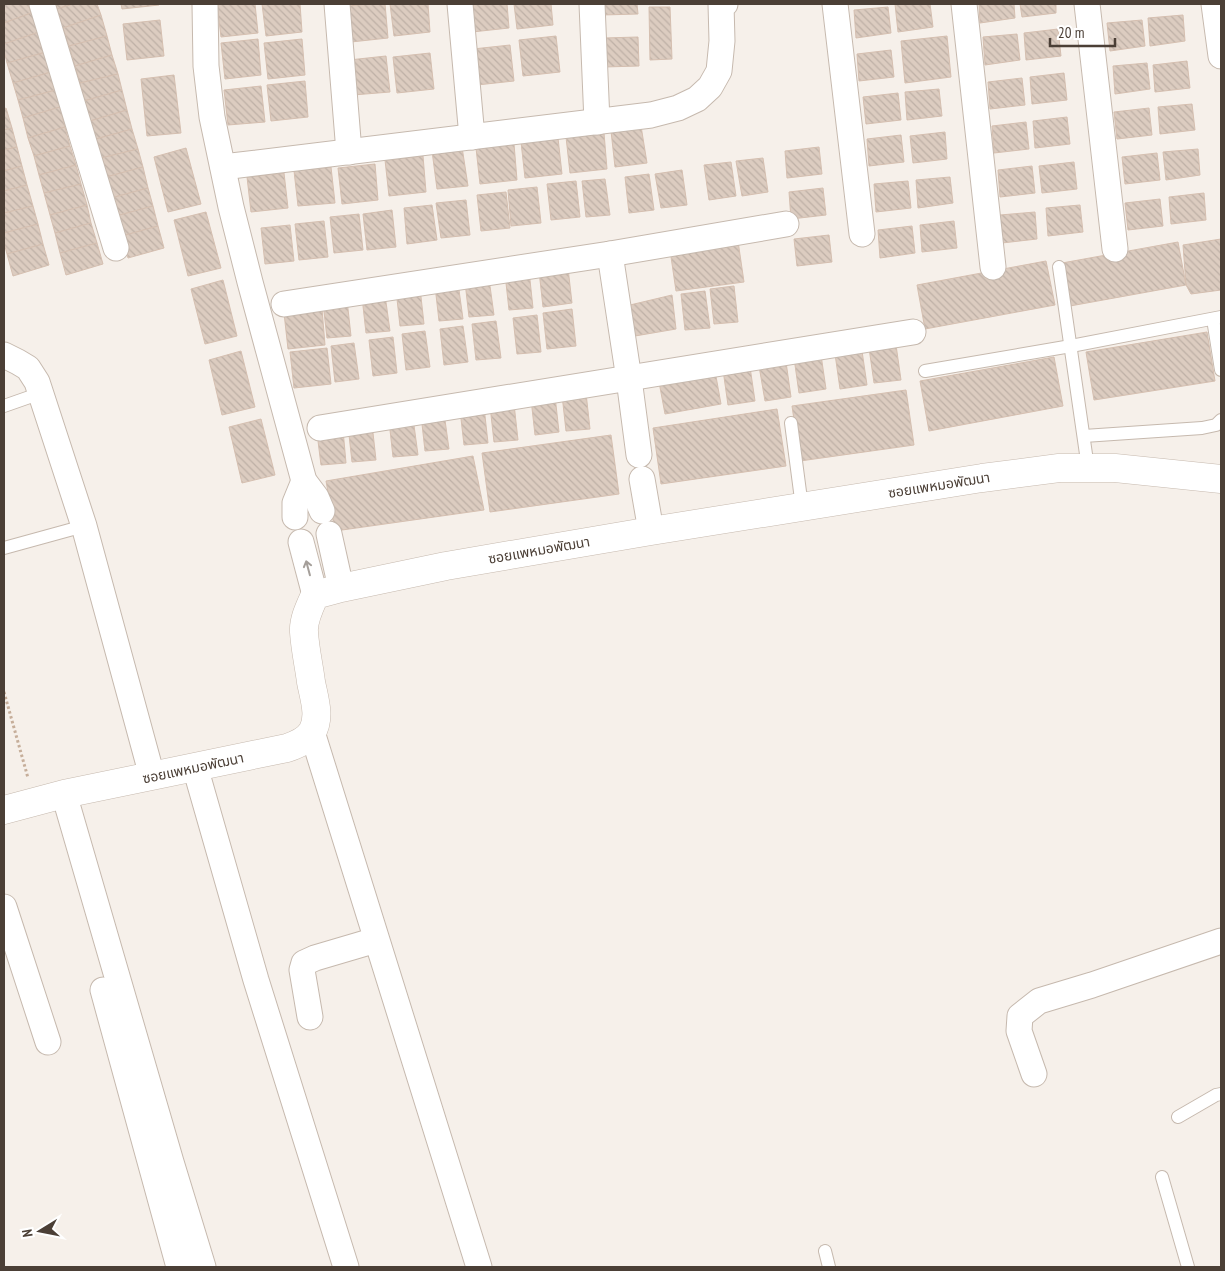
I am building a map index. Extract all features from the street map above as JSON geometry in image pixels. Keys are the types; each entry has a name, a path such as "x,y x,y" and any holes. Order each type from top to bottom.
{"street":[{"path":"42,4 116,248"},
{"path":"205,4 207,75 212,117 231,207 304,481 316,497 325,522 328,592 308,611 304,630 316,701 316,718 312,732 479,1267"},
{"path":"337,4 350,152"},
{"path":"460,4 472,137"},
{"path":"592,4 597,122"},
{"path":"223,168 651,116 678,108 697,99 710,86 719,71 722,41 721,4 725,4"},
{"path":"835,4 862,234"},
{"path":"964,4 993,267"},
{"path":"1087,4 1115,250"},
{"path":"1214,4 1221,56"},
{"path":"284,304 610,254 786,224"},
{"path":"610,254 640,467 651,531"},
{"path":"320,428 913,332"},
{"path":"4,355 28,368 37,382 84,526 152,776"},
{"name":"ซอยแพหมอพัฒนา","path":"328,592 446,566 651,531 1040,470 1115,468 1221,479"},
{"path":"295,517 295,503 304,481"},
{"path":"301,542 328,592"},
{"name":"ซอยแพหมอพัฒนา","path":"4,810 50,798 287,748 297,745 312,732"},
{"path":"195,767 256,980 346,1267"},
{"path":"50,798 179,1267"},
{"path":"50,798 171,1162 203,1267"},
{"path":"4,907 48,1042"},
{"path":"310,1017 302,970 304,963 376,940"},
{"path":"1034,1074 1019,1031 1020,1016 1039,1001 1221,941"}],"lane":[{"path":"1059,267 1088,468"},
{"path":"925,371 1217,318 1221,370"},
{"path":"4,406 41,394"},
{"path":"1084,436 1202,428 1216,425 1221,420"},
{"path":"791,423 802,507"},
{"path":"4,548 84,526"},
{"path":"1178,1117 1221,1094"},
{"path":"1162,1177 1188,1267"},
{"path":"825,1251 829,1267"}],"path":[{"path":"4,692 50,798"}],"building":[{"path":"4,4 28,4 31,13 4,23"},
{"path":"56,4 73,4 57,9"},
{"path":"73,4 97,4 101,15 63,28 57,9"},
{"path":"121,4 159,4 159,5 122,9"},
{"path":"217,4 255,4 258,33 221,37"},
{"path":"262,4 300,4 302,32 266,36"},
{"path":"385,4 388,38 351,42 348,6"},
{"path":"390,4 428,4 430,32 394,36"},
{"path":"469,4 507,4 509,28 472,32"},
{"path":"514,4 551,4 553,25 517,29"},
{"path":"602,4 637,4 638,14 602,15"},
{"path":"895,4 930,4 933,27 898,32"},
{"path":"979,4 1014,4 1015,18 980,23"},
{"path":"1020,4 1056,4 1056,13 1022,17"},
{"path":"649,7 670,7 672,59 650,60"},
{"path":"888,7 891,33 856,38 854,10"},
{"path":"31,13 39,32 4,44 4,23"},
{"path":"101,15 107,36 69,46 63,28"},
{"path":"1183,15 1185,41 1150,46 1148,18"},
{"path":"160,20 164,56 127,60 123,24"},
{"path":"1142,20 1145,46 1110,51 1107,23"},
{"path":"1058,29 1061,56 1026,60 1024,33"},
{"path":"39,32 46,52 7,63 4,44"},
{"path":"1017,34 1020,60 985,65 983,37"},
{"path":"107,36 112,55 75,66 69,46"},
{"path":"556,36 560,72 523,76 519,40"},
{"path":"947,36 951,77 905,83 901,41"},
{"path":"638,37 639,66 604,67 604,38"},
{"path":"258,39 261,75 225,79 221,43"},
{"path":"302,39 305,75 268,79 264,43"},
{"path":"510,45 514,81 477,85 473,49"},
{"path":"891,50 894,77 859,81 857,54"},
{"path":"46,52 51,72 13,83 7,63"},
{"path":"430,53 434,89 397,93 393,57"},
{"path":"112,55 118,74 80,83 75,66"},
{"path":"386,56 390,92 353,95 349,60"},
{"path":"1187,61 1190,88 1155,92 1153,65"},
{"path":"1147,63 1150,89 1115,94 1113,66"},
{"path":"51,72 56,90 18,100 13,83"},
{"path":"1064,73 1067,100 1032,104 1030,77"},
{"path":"118,74 122,90 84,101 80,83"},
{"path":"174,75 181,133 147,136 141,79"},
{"path":"1022,78 1025,105 990,109 988,82"},
{"path":"305,81 308,117 271,121 267,85"},
{"path":"261,86 265,122 228,125 224,90"},
{"path":"939,89 942,116 907,120 905,92"},
{"path":"56,90 60,107 23,118 18,100"},
{"path":"122,90 127,110 90,121 84,101"},
{"path":"898,93 901,120 866,124 863,97"},
{"path":"1192,104 1195,130 1160,134 1158,107"},
{"path":"60,107 65,127 28,138 23,118"},
{"path":"6,108 12,128 4,130 4,109"},
{"path":"1149,108 1152,135 1117,139 1114,112"},
{"path":"127,110 132,129 96,139 90,121"},
{"path":"1067,117 1070,144 1035,148 1033,121"},
{"path":"1026,122 1029,149 994,153 992,126"},
{"path":"641,126 647,163 615,167 611,131"},
{"path":"65,127 70,146 34,156 28,138"},
{"path":"12,128 17,147 4,150 4,130"},
{"path":"132,129 138,149 101,158 96,139"},
{"path":"945,132 947,159 913,163 910,136"},
{"path":"604,133 607,169 570,173 566,137"},
{"path":"901,135 904,162 869,166 867,139"},
{"path":"558,138 562,174 525,178 521,142"},
{"path":"514,144 517,180 480,184 476,148"},
{"path":"70,146 76,165 39,175 34,156"},
{"path":"17,147 22,166 4,171 4,150"},
{"path":"462,147 468,186 437,189 432,151"},
{"path":"819,147 822,174 787,178 785,151"},
{"path":"186,148 201,204 168,212 154,157"},
{"path":"138,149 143,167 106,177 101,158"},
{"path":"1198,149 1200,175 1166,180 1163,152"},
{"path":"1157,153 1160,180 1125,184 1122,157"},
{"path":"423,156 426,192 389,196 385,160"},
{"path":"763,158 768,192 742,196 736,161"},
{"path":"731,162 736,196 709,200 704,165"},
{"path":"1074,162 1077,189 1042,193 1039,166"},
{"path":"375,164 378,200 342,204 338,168"},
{"path":"76,165 81,184 44,193 39,175"},
{"path":"22,166 27,185 4,191 4,171"},
{"path":"1032,166 1035,193 1000,197 998,170"},
{"path":"143,167 148,188 111,198 106,177"},
{"path":"331,167 335,203 298,206 294,171"},
{"path":"682,170 687,205 661,208 655,174"},
{"path":"284,173 288,208 251,212 247,177"},
{"path":"649,174 654,210 629,213 625,177"},
{"path":"950,177 953,203 918,208 916,180"},
{"path":"605,179 610,215 586,217 582,181"},
{"path":"576,181 580,217 551,220 547,184"},
{"path":"908,181 911,208 876,212 874,184"},
{"path":"81,184 87,205 50,215 44,193"},
{"path":"27,185 33,206 4,213 4,191"},
{"path":"537,187 541,223 511,226 508,190"},
{"path":"148,188 153,206 116,216 111,198"},
{"path":"823,188 826,215 791,219 789,192"},
{"path":"506,192 510,228 481,231 477,195"},
{"path":"1204,193 1206,220 1171,224 1169,197"},
{"path":"1160,199 1163,226 1128,230 1125,203"},
{"path":"466,200 470,235 441,238 436,203"},
{"path":"87,205 91,223 55,233 50,215"},
{"path":"432,205 437,240 407,244 404,208"},
{"path":"1080,205 1083,232 1048,236 1046,208"},
{"path":"33,206 38,224 4,233 4,213"},
{"path":"153,206 158,226 122,236 116,216"},
{"path":"392,210 396,247 367,250 363,214"},
{"path":"206,212 221,268 188,276 174,220"},
{"path":"1035,212 1037,239 1002,243 1000,215"},
{"path":"359,214 363,250 334,253 330,217"},
{"path":"324,221 328,257 299,260 295,224"},
{"path":"954,221 957,248 922,252 920,225"},
{"path":"91,223 97,243 60,253 55,233"},
{"path":"38,224 43,244 7,254 4,233"},
{"path":"290,225 294,261 265,264 261,228"},
{"path":"158,226 164,248 128,258 122,236"},
{"path":"912,226 915,253 880,258 878,230"},
{"path":"829,235 832,262 797,266 794,239"},
{"path":"1221,239 1221,290 1191,294 1186,285 1183,245"},
{"path":"738,241 744,282 676,291 670,250"},
{"path":"1178,242 1186,285 1070,306 1062,263"},
{"path":"97,243 103,264 66,275 60,253"},
{"path":"43,244 49,265 13,276 7,254"},
{"path":"1046,261 1055,305 925,329 917,285"},
{"path":"568,268 572,303 543,307 539,271"},
{"path":"529,271 533,308 509,310 505,274"},
{"path":"489,279 494,315 469,317 465,282"},
{"path":"223,280 237,336 205,344 191,289"},
{"path":"458,283 463,319 439,321 435,286"},
{"path":"734,286 738,322 714,324 710,289"},
{"path":"420,288 424,324 400,326 396,290"},
{"path":"705,291 710,328 685,330 681,294"},
{"path":"385,295 390,331 366,333 362,297"},
{"path":"672,295 676,329 635,336 630,305"},
{"path":"347,300 351,336 327,338 323,303"},
{"path":"322,309 325,345 288,349 284,313"},
{"path":"572,309 576,346 547,349 543,313"},
{"path":"537,315 541,352 517,354 513,318"},
{"path":"496,321 501,358 476,360 472,324"},
{"path":"463,326 468,362 444,365 440,329"},
{"path":"425,331 430,367 406,370 402,334"},
{"path":"1207,332 1215,381 1094,400 1086,352"},
{"path":"393,337 397,373 373,376 369,340"},
{"path":"354,343 359,379 335,382 331,346"},
{"path":"896,345 901,380 874,383 869,348"},
{"path":"327,348 331,384 294,388 290,352"},
{"path":"241,351 255,407 222,415 209,360"},
{"path":"862,351 867,385 840,389 835,354"},
{"path":"821,355 826,389 799,393 794,358"},
{"path":"1054,357 1063,406 929,431 920,381"},
{"path":"786,362 791,397 765,401 759,366"},
{"path":"750,367 755,401 728,405 723,370"},
{"path":"715,371 721,404 665,414 659,382"},
{"path":"906,390 914,445 800,461 792,406"},
{"path":"586,393 590,429 566,431 562,395"},
{"path":"555,396 559,432 535,435 531,399"},
{"path":"514,404 518,440 494,442 490,406"},
{"path":"484,407 488,443 464,445 460,410"},
{"path":"777,409 786,466 661,484 653,428"},
{"path":"444,413 449,449 425,451 421,415"},
{"path":"413,418 418,455 393,457 389,421"},
{"path":"261,419 275,475 242,483 229,427"},
{"path":"372,424 376,460 352,462 348,426"},
{"path":"343,430 346,463 321,465 317,433"},
{"path":"611,435 619,494 490,512 482,453"},
{"path":"473,456 484,510 335,531 326,481"}]}
